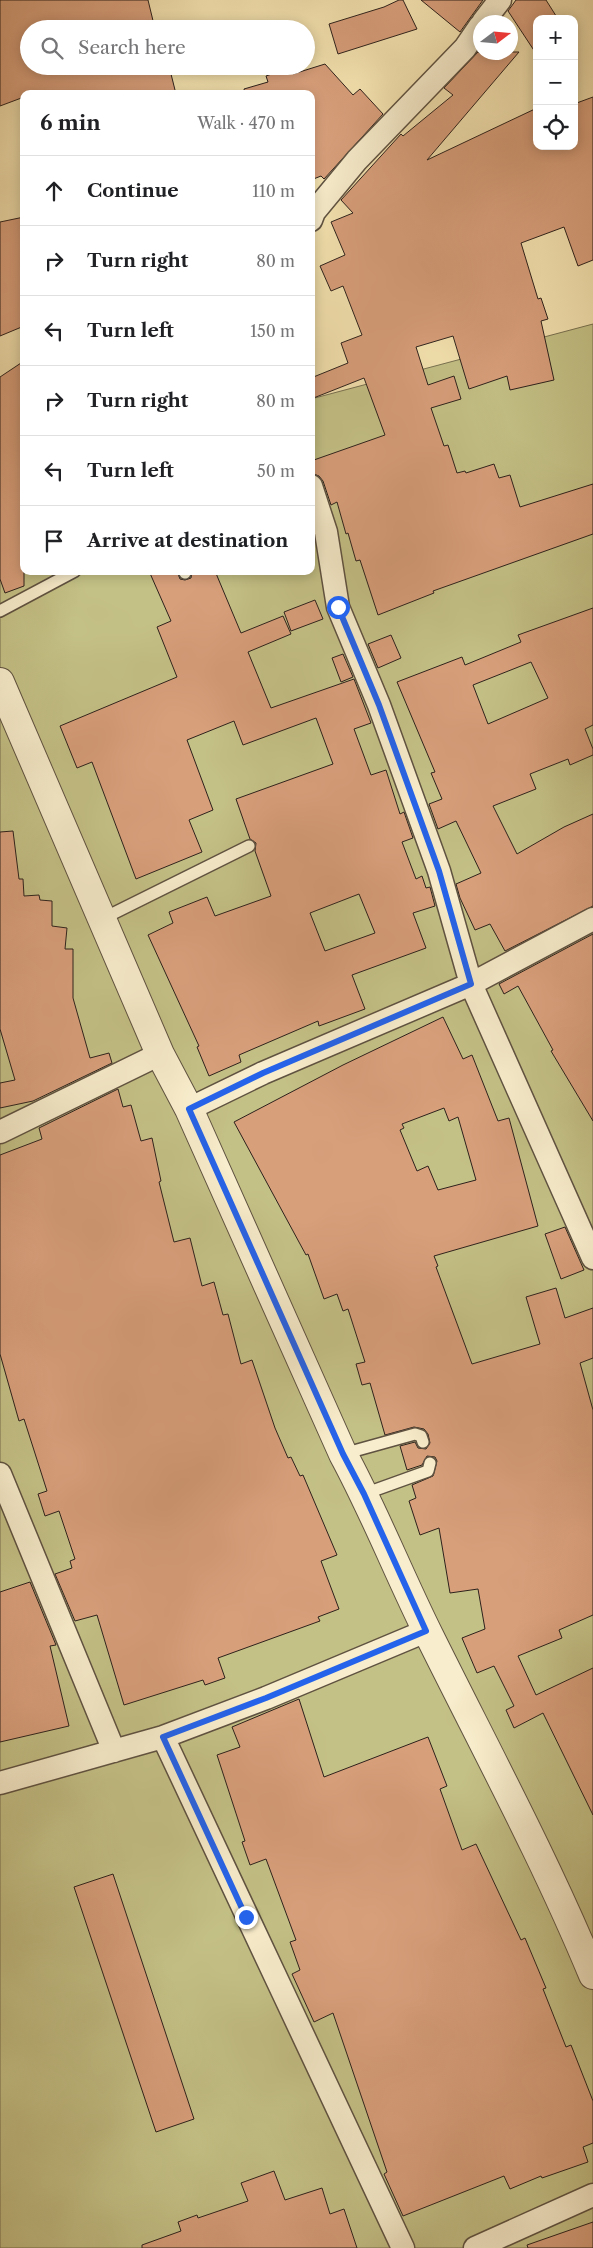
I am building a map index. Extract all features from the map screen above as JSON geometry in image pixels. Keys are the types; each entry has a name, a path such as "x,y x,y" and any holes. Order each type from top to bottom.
{"street":[{"path":"488,15 500,0"},
{"path":"315,211 357,160 416,101 431,81 465,48 473,36"},
{"path":"315,498 326,532 338,607 379,705 439,871 471,984 593,1258"},
{"path":"1,685 160,1054 189,1109 343,1454 364,1494 426,1631 568,1915 593,1975"},
{"path":"189,1109 263,1073 471,984 593,919"},
{"path":"0,1132 160,1054"},
{"path":"0,1474 114,1751"},
{"path":"0,1783 163,1737 266,1698 426,1631"},
{"path":"163,1737 246,1917 316,2058 403,2248"},
{"path":"475,2248 593,2195"}],"lane":[{"path":"0,611 68,575"},
{"path":"102,918 249,846"},
{"path":"343,1454 415,1434 421,1436 423,1442"},
{"path":"364,1494 428,1472 430,1463"}],"shaded area":[{"path":"593,324 593,2248 0,2248 0,482 20,556 20,575 315,575 315,398"}],"building":[{"path":"0,0 148,0 153,20 20,20 20,75 171,75 175,90 20,90 20,98 0,106"},
{"path":"403,0 417,29 338,54 329,24 384,7"},
{"path":"421,0 483,0 460,32"},
{"path":"516,0 546,0 555,15 533,15 533,49 518,26 518,15 511,15 508,11"},
{"path":"473,57 473,60 512,60 427,160 533,110 533,150 578,150 578,103 593,97 593,260 578,266 564,227 521,243 538,299 541,298 548,319 541,321 554,380 510,390 507,376 469,389 453,336 416,347 428,385 454,376 461,399 431,408 444,446 448,445 457,473 465,471 466,473 494,464 499,478 510,475 520,507 593,484 593,534 433,591 434,593 378,615 360,560 356,561 348,533 346,534 337,502 331,505 323,481 315,474 315,460 385,435 364,378 315,397 315,376 348,363 341,343 362,335 343,286 331,291 320,266 345,255 331,222 353,213 341,200 401,134 403,136 453,95 444,88"},
{"path":"325,64 353,95 360,89 383,114 324,179 321,176 315,178 315,90 244,89 268,82 266,76 269,75 315,75 315,67"},
{"path":"20,218 20,328 0,336 0,222"},
{"path":"20,364 20,575 24,575 24,586 5,593 0,579 0,377"},
{"path":"151,575 178,575 180,579 185,580 191,578 191,575 217,575 241,633 283,616 291,634 248,652 271,708 354,679 371,723 354,729 371,775 386,770 400,814 404,812 413,838 402,842 416,879 422,876 426,888 430,887 435,906 413,913 426,948 352,975 365,1009 319,1026 318,1021 239,1055 241,1062 209,1076 197,1047 199,1046 148,935 173,923 169,912 207,897 215,916 271,896 255,851 256,843 250,839 236,799 333,764 316,718 243,745 234,721 187,740 213,810 189,820 202,852 136,879 92,762 77,768 60,726 177,677 157,627 171,621","holes":["359,894 375,933 325,951 310,913"]},
{"path":"315,600 323,619 291,631 284,612"},
{"path":"593,608 593,725 585,729 593,749 593,755 570,765 568,759 530,774 536,789 493,806 517,854 564,827 593,814 593,906 505,951 490,924 475,930 460,898 456,884 481,873 456,821 438,829 429,804 442,799 431,773 435,772 397,682 462,657 465,665 521,642 518,635","holes":["531,662 548,698 488,724 473,685"]},
{"path":"391,635 401,658 378,668 368,644"},
{"path":"343,654 353,677 341,682 332,658"},
{"path":"13,831 19,879 23,879 24,896 39,895 40,900 52,901 52,926 67,928 65,949 73,949 73,998 90,1058 109,1053 112,1063 33,1101 0,1108 0,1083 15,1080 0,1029 0,832"},
{"path":"593,934 593,1121 551,1051 553,1050 518,986 504,994 499,984"},
{"path":"443,1017 463,1059 472,1055 498,1121 509,1118 538,1226 434,1256 438,1266 436,1267 472,1364 540,1344 526,1297 556,1288 565,1318 593,1308 593,1358 580,1363 593,1410 593,1615 559,1630 562,1638 518,1656 536,1695 593,1668 593,1815 543,1713 514,1728 506,1710 514,1706 494,1666 477,1673 462,1638 485,1629 478,1589 450,1593 439,1528 420,1535 409,1501 416,1498 412,1485 433,1476 437,1461 435,1457 427,1456 422,1465 407,1470 400,1446 415,1442 418,1448 426,1449 430,1443 428,1434 424,1429 414,1427 385,1435 370,1383 362,1385 356,1364 365,1362 348,1309 343,1311 337,1294 324,1299 308,1254 306,1255 234,1122 343,1065","holes":["444,1108 449,1121 458,1117 476,1180 438,1190 428,1166 417,1171 400,1130 404,1128 402,1124"]},
{"path":"118,1089 123,1107 131,1105 141,1141 152,1138 161,1181 159,1182 174,1242 190,1238 202,1286 214,1282 223,1315 228,1314 241,1364 252,1360 275,1428 288,1458 291,1457 300,1476 303,1475 337,1555 321,1561 339,1609 318,1617 320,1621 218,1658 225,1678 205,1685 203,1680 124,1705 97,1615 75,1621 55,1574 72,1568 70,1561 75,1559 59,1511 45,1516 38,1494 47,1491 24,1419 19,1421 0,1354 0,1155 42,1139 39,1128"},
{"path":"565,1227 584,1270 561,1279 545,1234"},
{"path":"30,1582 56,1645 50,1646 69,1726 0,1742 0,1592"},
{"path":"299,1699 324,1777 428,1737 447,1786 440,1789 462,1850 476,1844 521,1940 525,1938 546,1988 543,1989 566,2047 571,2045 593,2101 593,2143 583,2147 588,2162 542,2178 541,2176 510,2189 504,2176 403,2216 384,2174 387,2172 333,2013 314,2022 292,1974 300,1970 290,1942 296,1940 266,1859 250,1865 242,1842 245,1841 217,1755 240,1747 232,1727"},
{"path":"113,1874 194,2119 156,2132 74,1887"},
{"path":"274,2171 285,2200 322,2188 330,2214 344,2209 357,2248 142,2248 142,2245 181,2231 178,2222 197,2215 198,2218 248,2201 241,2183"},
{"path":"593,2222 593,2248 528,2248 527,2245"}],"route":[{"path":"246,1917 163,1737 266,1698 426,1631 364,1494 343,1454 189,1109 263,1073 471,984 439,871 379,705 338,607"}]}
